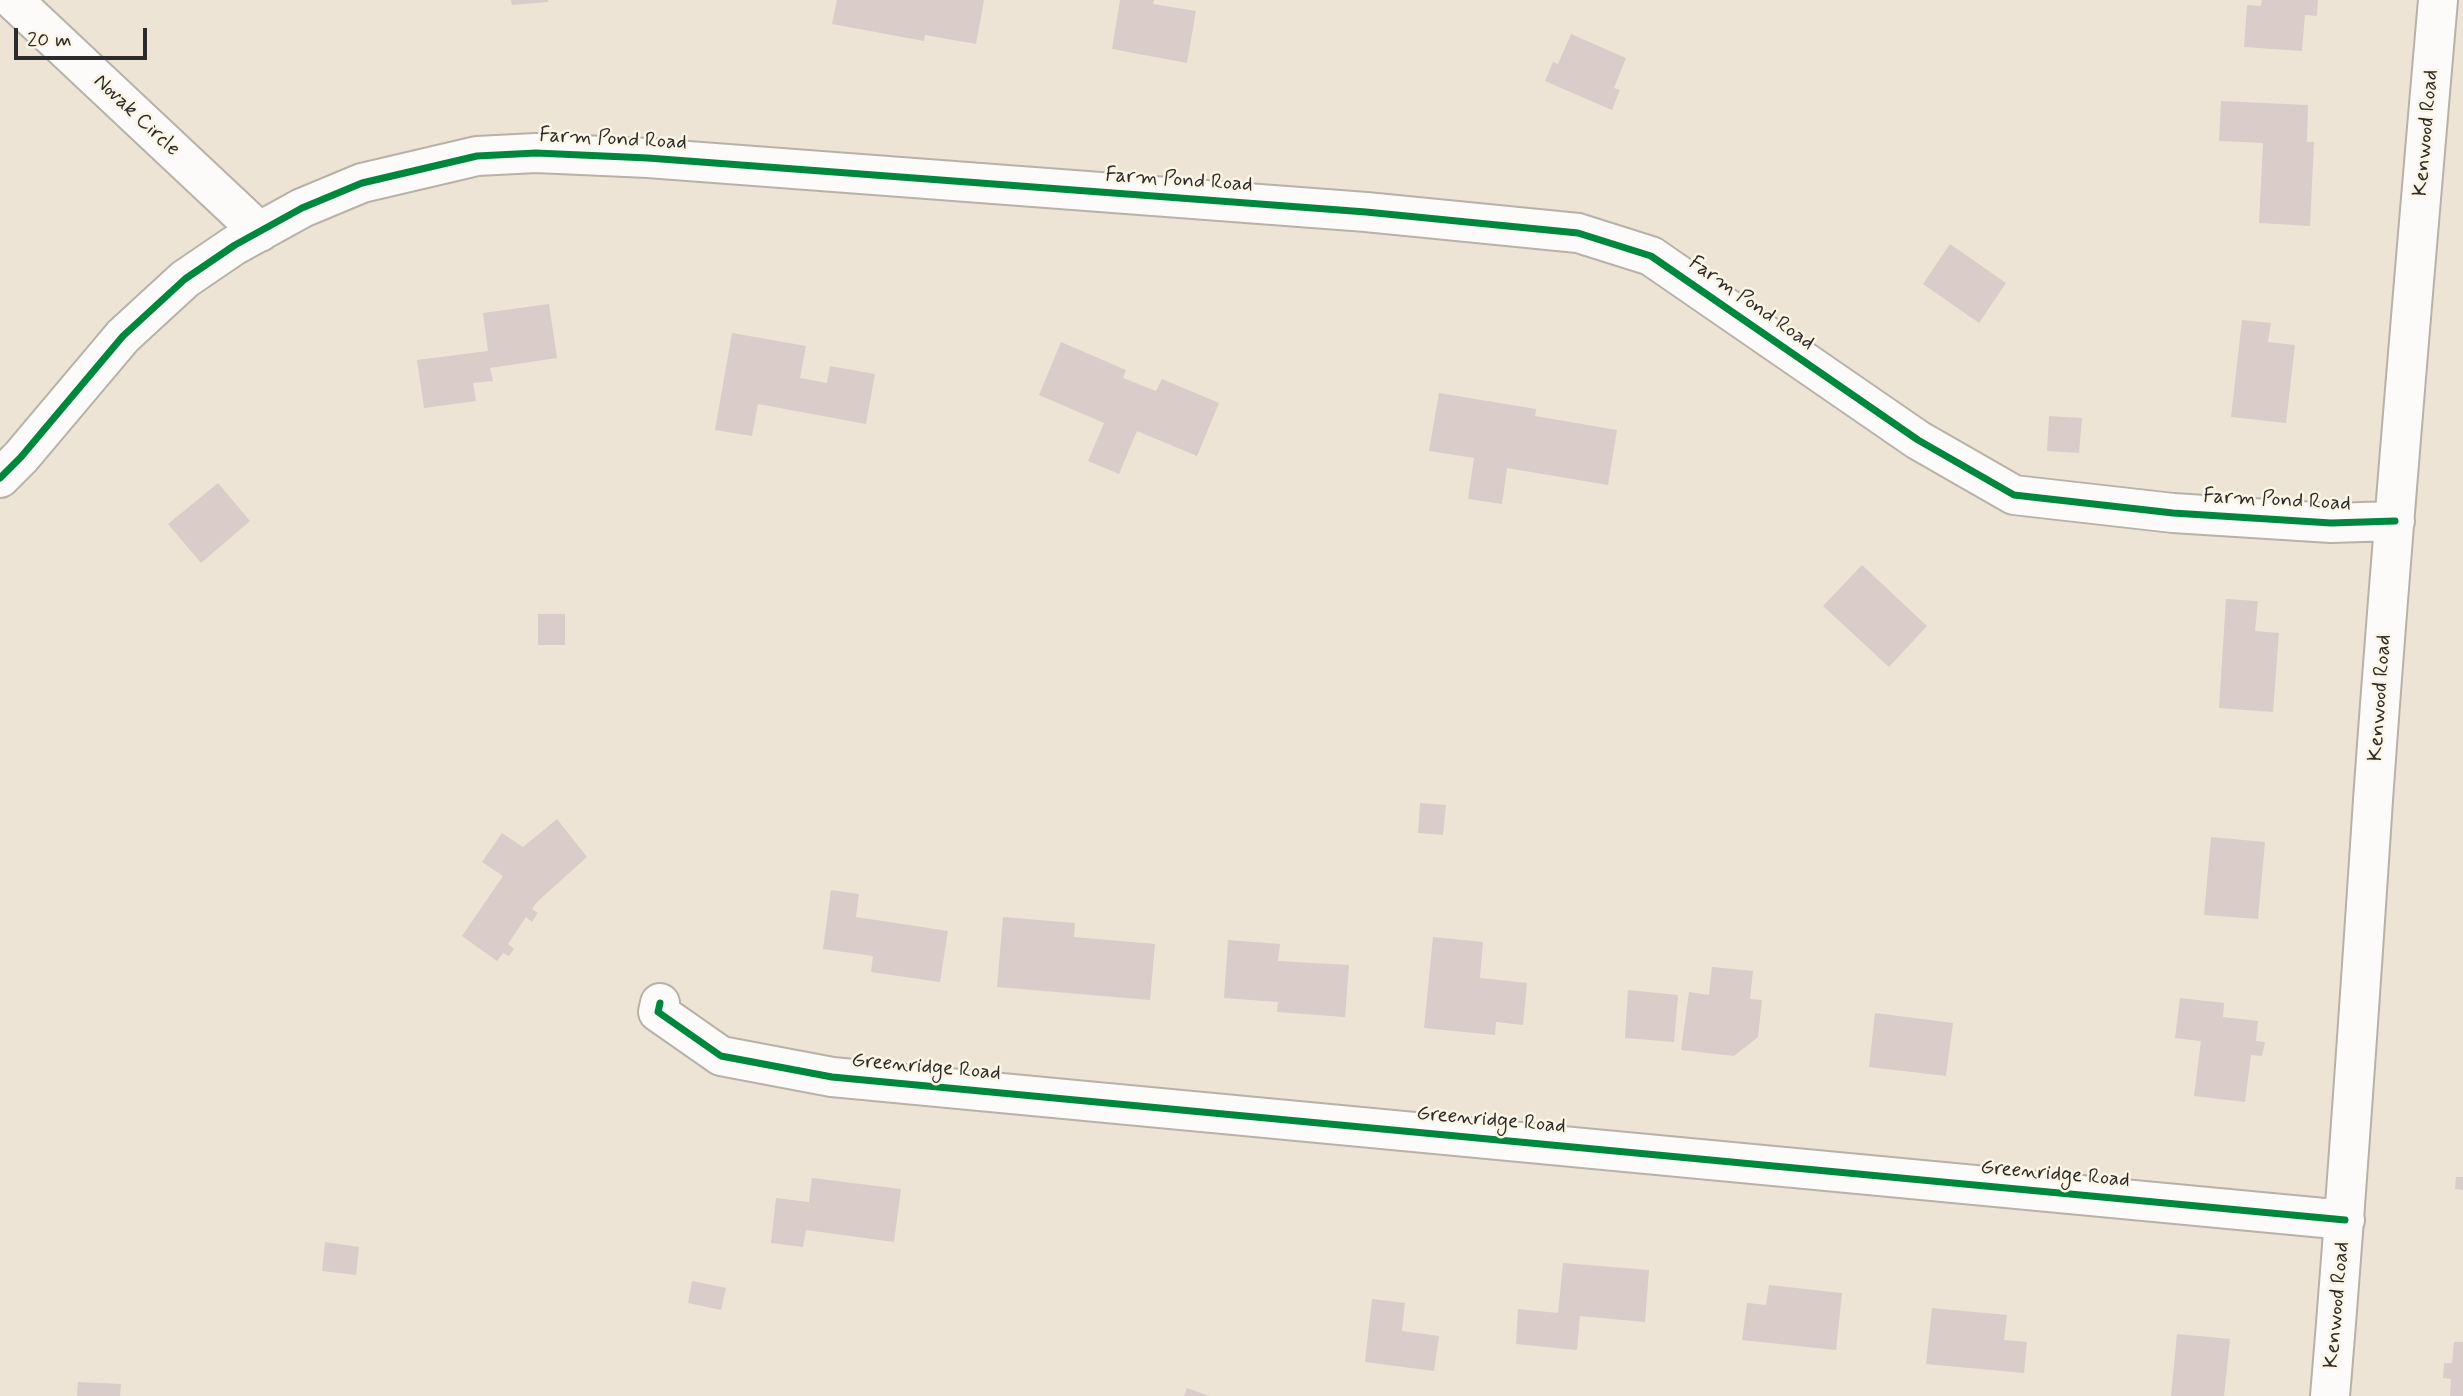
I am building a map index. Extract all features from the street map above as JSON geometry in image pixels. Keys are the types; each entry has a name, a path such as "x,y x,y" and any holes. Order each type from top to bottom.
{"street":[{"name":"Novak Circle","path":"13,0 260,232"},
{"name":"Kenwood Road","path":"2330,1396 2395,521 2438,0"},
{"name":"Farm Pond Road","path":"0,478 21,457 123,336 185,279 260,232 302,208 362,183 477,156 536,153 648,158 1339,210 1578,233 1651,256 1918,440 2014,495 2173,513 2331,523 2395,521"},
{"name":"Greenridge Road","path":"660,1003 658,1012 720,1056 832,1077 2345,1220"}],"building":[{"path":"511,0 548,0 548,2 512,5"},
{"path":"837,0 984,0 976,44 925,35 924,41 832,24"},
{"path":"1120,0 1154,0 1153,4 1196,11 1187,63 1112,49"},
{"path":"2262,0 2318,0 2317,16 2305,15 2302,51 2244,47 2247,5 2261,6"},
{"path":"1571,34 1626,58 1614,88 1620,90 1612,110 1545,81 1553,62 1558,64"},
{"path":"2221,101 2308,105 2307,142 2314,142 2310,226 2259,223 2263,143 2219,141"},
{"path":"1950,244 2006,283 1979,323 1923,284"},
{"path":"549,304 557,358 490,368 493,381 473,383 476,401 424,408 417,360 488,351 483,313"},
{"path":"2242,320 2271,323 2268,342 2295,345 2286,423 2231,417"},
{"path":"732,333 806,346 800,378 827,383 830,366 875,374 866,424 758,404 752,436 715,430"},
{"path":"1061,342 1126,370 1123,378 1156,391 1162,379 1219,403 1197,456 1137,431 1119,474 1088,461 1104,423 1039,395"},
{"path":"1439,393 1536,409 1535,416 1617,430 1608,485 1507,468 1502,504 1468,499 1474,458 1429,451"},
{"path":"2049,416 2082,418 2079,453 2047,451"},
{"path":"218,483 250,521 201,563 168,524"},
{"path":"1862,565 1927,626 1889,667 1823,606"},
{"path":"2226,599 2258,601 2255,631 2279,633 2273,712 2219,708"},
{"path":"538,614 565,614 565,645 538,645"},
{"path":"1420,803 1446,805 1443,835 1418,833"},
{"path":"557,819 587,857 537,902 532,909 538,913 532,922 526,917 508,944 514,949 509,956 503,953 497,961 462,936 503,876 482,862 502,833 523,847"},
{"path":"2211,837 2265,842 2258,919 2204,915"},
{"path":"831,890 859,894 856,917 948,931 940,982 871,972 873,956 823,949"},
{"path":"1003,917 1075,923 1074,937 1155,944 1150,1000 997,987"},
{"path":"1433,937 1483,942 1480,978 1527,983 1523,1025 1496,1022 1495,1035 1424,1028"},
{"path":"1228,940 1280,944 1278,961 1349,965 1345,1017 1277,1012 1278,1002 1224,998"},
{"path":"1712,967 1753,971 1750,999 1762,1000 1758,1037 1734,1056 1681,1050 1689,992 1709,995"},
{"path":"1628,990 1678,995 1674,1042 1625,1038"},
{"path":"2180,998 2224,1003 2223,1017 2258,1021 2256,1041 2265,1042 2262,1056 2251,1055 2245,1102 2194,1096 2201,1041 2175,1038"},
{"path":"1875,1013 1953,1023 1946,1076 1869,1067"},
{"path":"2456,1177 2463,1177 2463,1190 2455,1189"},
{"path":"812,1178 901,1189 894,1242 806,1230 803,1247 771,1243 776,1198 809,1202"},
{"path":"325,1242 359,1247 356,1275 322,1271"},
{"path":"1563,1263 1649,1270 1645,1322 1580,1316 1577,1350 1516,1344 1518,1309 1558,1313"},
{"path":"692,1281 726,1288 721,1310 688,1303"},
{"path":"1769,1285 1842,1293 1836,1350 1742,1340 1747,1303 1766,1305"},
{"path":"1372,1299 1405,1303 1402,1331 1439,1336 1434,1371 1365,1362"},
{"path":"1932,1308 2007,1315 2004,1340 2027,1342 2024,1373 1926,1364"},
{"path":"2177,1334 2230,1339 2224,1396 2171,1396"},
{"path":"2454,1342 2463,1342 2463,1396 2450,1396 2451,1379 2443,1378 2444,1363 2452,1363"},
{"path":"78,1382 121,1384 120,1396 77,1396"},
{"path":"1187,1388 1209,1396 1184,1396"}],"cycle path":[{"path":"0,478 21,457 123,336 185,279 235,245 302,208 362,183 477,156 536,153 648,158 1366,212 1578,233 1651,256 1918,440 2014,495 2173,513 2331,523 2395,521"},
{"path":"660,1003 658,1012 721,1056 832,1077 2345,1220"}]}
